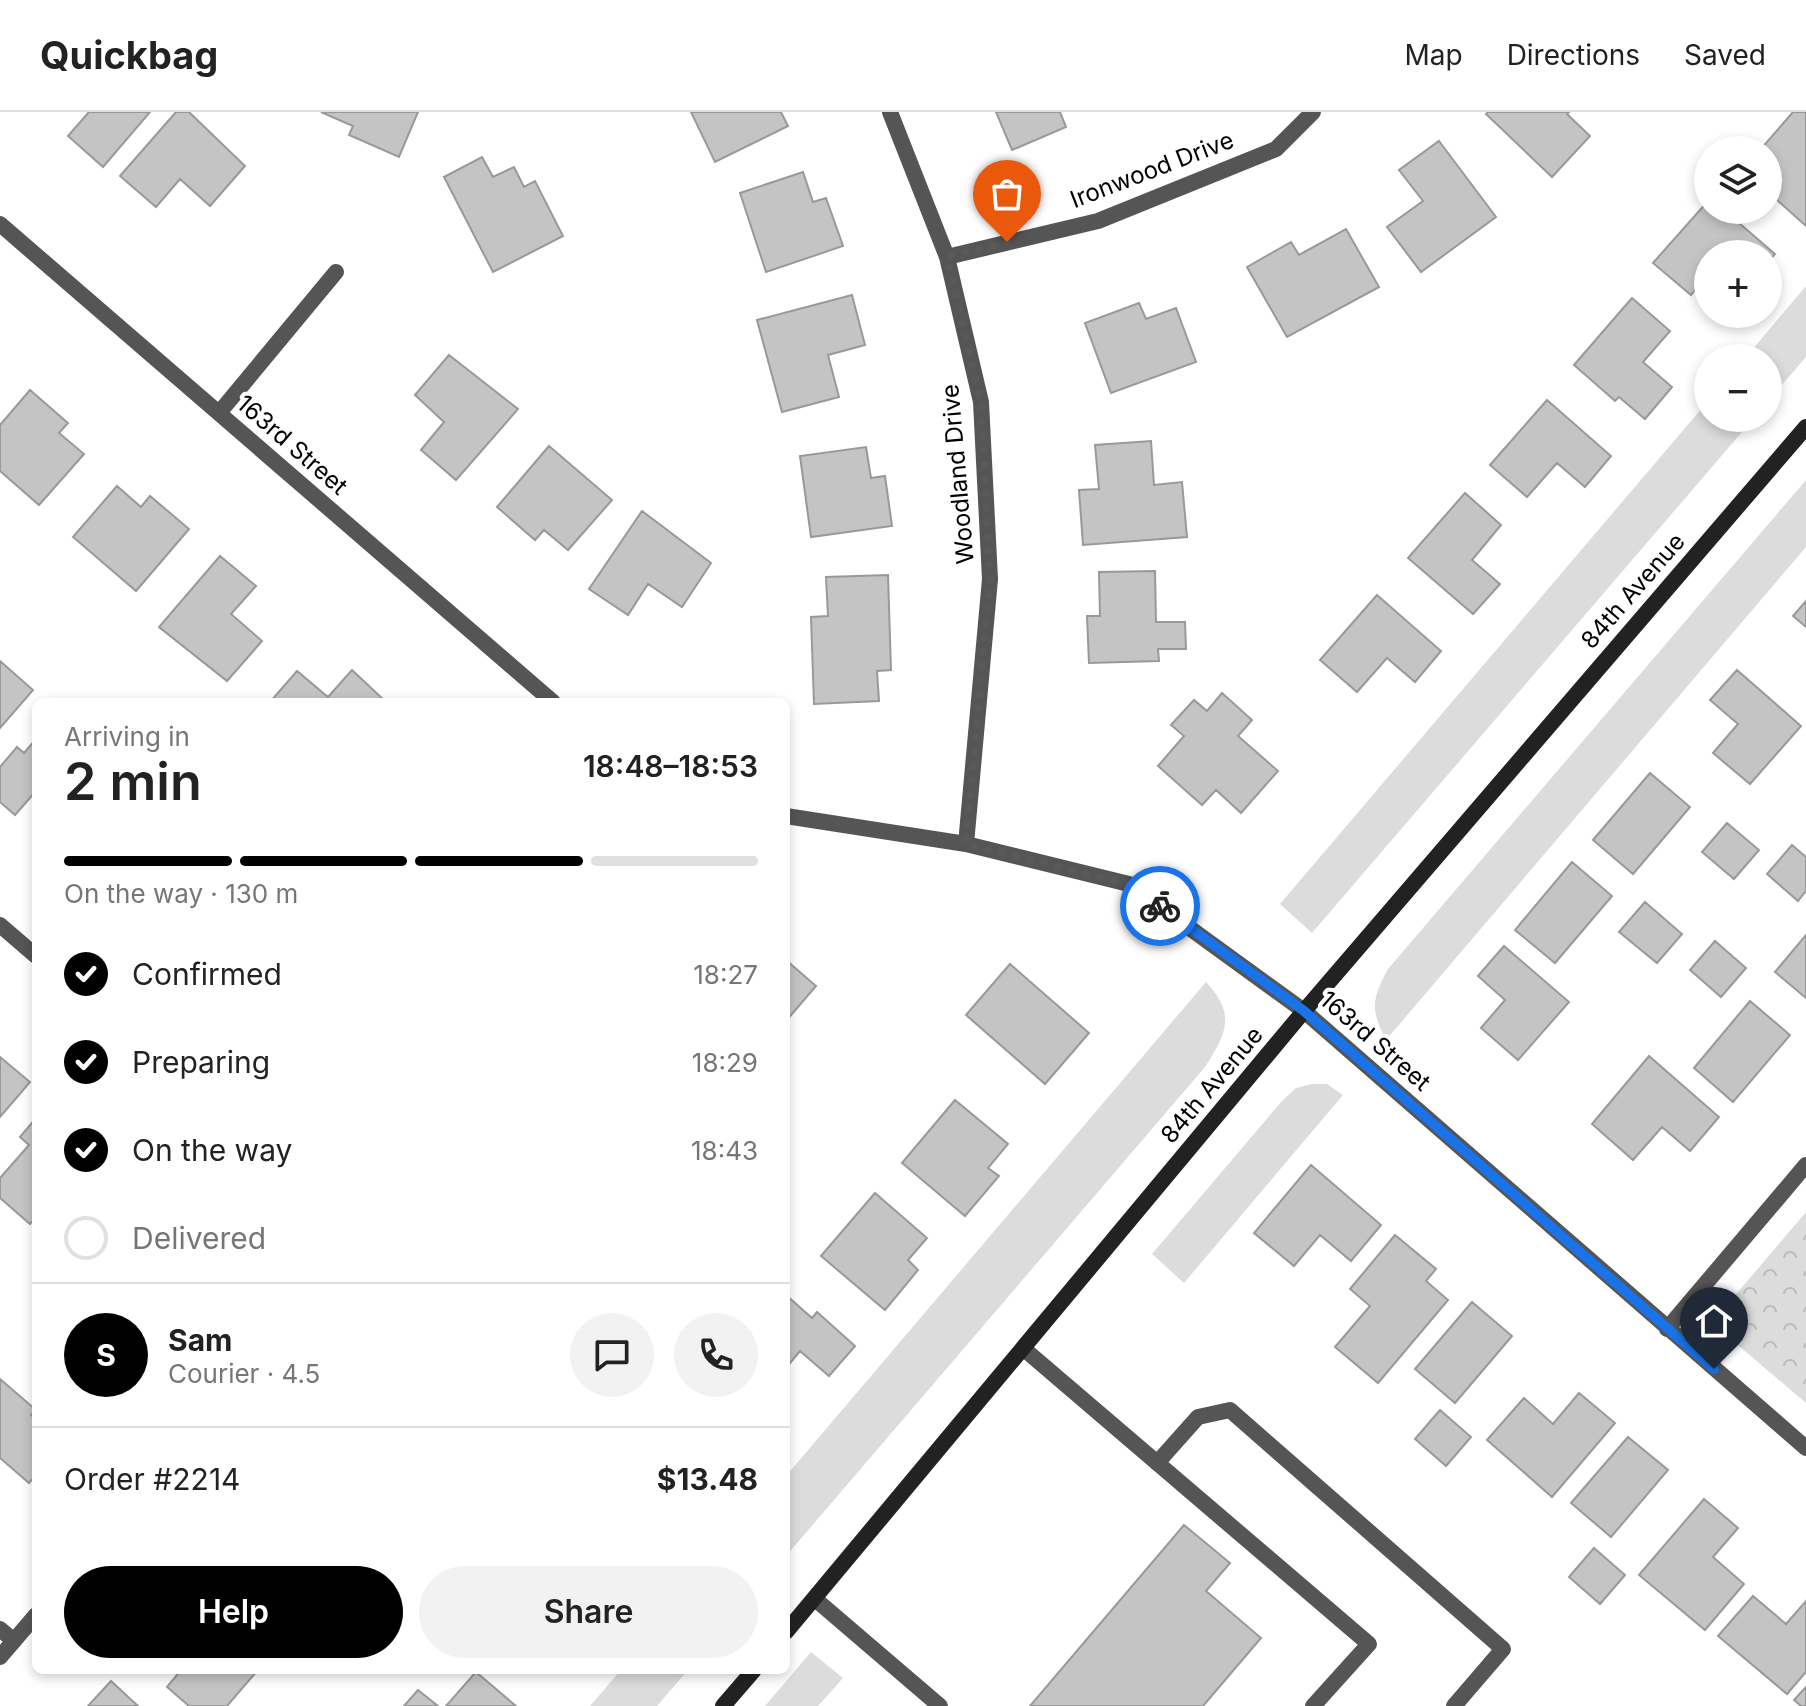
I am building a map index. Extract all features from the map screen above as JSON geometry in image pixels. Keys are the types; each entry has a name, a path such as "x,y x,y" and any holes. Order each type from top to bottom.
{"street":[{"name":"Woodland Drive","path":"890,112 947,257 981,402 990,579 966,844"},
{"name":"Ironwood Drive","path":"947,257 1098,221 1276,149 1313,112"},
{"name":"163rd Street","path":"0,224 548,698"},
{"path":"219,413 336,272"},
{"name":"84th Avenue","path":"790,1627 1304,1011 1806,427"},
{"name":"163rd Street","path":"790,817 966,844 1129,884 1304,1011 1806,1448"},
{"path":"0,925 32,953"},
{"path":"1667,1329 1806,1165"},
{"path":"1024,1349 1369,1644 1313,1706"},
{"path":"1157,1463 1198,1417 1230,1410 1503,1649 1454,1706"},
{"path":"815,1599 940,1706"},
{"path":"0,1657 32,1620"},
{"path":"0,1629 14,1641"},
{"path":"723,1706 751,1674"}],"green space":[{"path":"1806,286 1806,357 1782,385 1782,344 1757,344 1770,328 1782,328 1782,314"},
{"path":"1694,417 1694,432 1742,432 1312,933 1280,904"},
{"path":"1806,480 1806,547 1386,1040 1377,1020 1375,1004 1388,969"},
{"path":"1206,982 1222,1004 1225,1024 1219,1044 1205,1067 790,1551 790,1471"},
{"path":"1327,1084 1343,1095 1184,1283 1152,1254 1282,1101 1296,1088"},
{"path":"1806,1212 1806,1403 1733,1341 1727,1320 1732,1299"},
{"path":"811,1652 843,1678 818,1706 765,1706"},
{"path":"618,1674 685,1674 657,1706 590,1706"}],"building":[{"path":"89,112 150,112 103,167 68,136"},
{"path":"176,112 189,112 245,166 210,206 180,179 156,207 120,176"},
{"path":"321,112 418,112 399,157 349,135 353,126"},
{"path":"691,112 781,112 788,126 715,162"},
{"path":"996,112 1060,112 1066,127 1012,150"},
{"path":"1569,112 1567,114 1590,136 1552,177 1486,114"},
{"path":"1793,112 1806,112 1806,226 1782,205 1782,136 1772,136"},
{"path":"1439,141 1496,217 1421,272 1387,227 1423,201 1399,170"},
{"path":"482,157 493,177 514,167 524,187 535,181 563,236 493,272 444,177"},
{"path":"803,172 813,202 826,198 843,246 766,272 740,193"},
{"path":"1694,217 1694,224 1740,224 1759,240 1694,240 1694,291 1691,295 1653,263"},
{"path":"1346,229 1379,287 1287,337 1247,267 1291,242 1299,255"},
{"path":"852,295 865,345 828,355 839,397 782,412 757,320"},
{"path":"1632,298 1670,331 1643,362 1672,387 1645,419 1619,397 1615,401 1574,365"},
{"path":"1139,303 1146,319 1176,308 1196,362 1111,393 1085,323"},
{"path":"449,355 518,409 456,480 421,450 444,422 415,395"},
{"path":"30,390 68,423 59,433 84,454 39,505 0,471 0,425"},
{"path":"1547,400 1611,456 1585,487 1557,463 1527,497 1490,465"},
{"path":"1151,441 1154,485 1182,482 1187,537 1083,545 1079,490 1099,489 1095,445"},
{"path":"549,446 612,500 568,550 544,530 535,540 497,507"},
{"path":"866,447 871,478 885,476 892,526 811,537 800,456"},
{"path":"117,486 141,507 150,496 189,529 136,591 73,537"},
{"path":"1465,493 1501,525 1472,560 1500,584 1473,614 1408,558"},
{"path":"642,511 711,563 682,607 648,584 628,615 589,589"},
{"path":"220,556 256,586 231,614 262,641 227,681 159,627"},
{"path":"1155,571 1156,622 1185,622 1186,649 1158,649 1159,661 1089,663 1087,616 1100,616 1099,572"},
{"path":"888,575 891,670 877,671 879,701 814,704 811,617 828,616 826,577"},
{"path":"1377,595 1441,651 1415,682 1387,658 1357,692 1320,660"},
{"path":"1806,601 1806,627 1793,616"},
{"path":"0,661 33,690 0,728"},
{"path":"352,670 382,698 273,698 297,671 328,697"},
{"path":"1737,670 1801,726 1750,784 1713,753 1738,724 1710,700"},
{"path":"1222,693 1252,720 1238,736 1278,771 1241,813 1216,790 1202,805 1158,766 1184,736 1171,725 1194,700 1207,711"},
{"path":"32,744 32,796 15,815 0,802 0,767 17,747 24,753"},
{"path":"1650,773 1690,807 1633,874 1593,840"},
{"path":"1727,823 1759,850 1734,879 1702,852"},
{"path":"1792,845 1806,857 1806,891 1798,901 1767,874"},
{"path":"1572,862 1612,896 1555,963 1515,930"},
{"path":"1645,902 1682,934 1657,963 1619,932"},
{"path":"1806,935 1806,998 1775,972"},
{"path":"1715,941 1746,968 1721,997 1690,970"},
{"path":"1504,946 1569,1002 1518,1060 1481,1028 1505,1000 1478,976"},
{"path":"790,963 816,986 790,1016"},
{"path":"1010,964 1089,1033 1045,1084 966,1015"},
{"path":"1750,1001 1790,1035 1733,1102 1694,1068"},
{"path":"1649,1056 1719,1117 1690,1151 1662,1127 1633,1160 1592,1124"},
{"path":"0,1057 30,1082 0,1117"},
{"path":"955,1100 1008,1144 988,1168 999,1176 965,1216 902,1163"},
{"path":"32,1123 30,1224 0,1198 0,1178 29,1145 20,1137"},
{"path":"1311,1165 1381,1225 1351,1261 1320,1235 1294,1266 1254,1233"},
{"path":"875,1193 927,1238 908,1260 918,1270 885,1310 821,1256"},
{"path":"1395,1235 1436,1269 1426,1281 1448,1300 1378,1383 1335,1347 1370,1306 1350,1289"},
{"path":"790,1299 812,1318 817,1312 855,1346 829,1376 800,1351 790,1363"},
{"path":"1472,1302 1512,1336 1455,1403 1415,1369"},
{"path":"0,1379 32,1407 32,1480 29,1483 0,1458"},
{"path":"1579,1393 1615,1423 1552,1497 1487,1440 1524,1398 1553,1424"},
{"path":"1440,1410 1471,1437 1446,1466 1415,1439"},
{"path":"1628,1437 1668,1470 1611,1537 1571,1503"},
{"path":"1704,1499 1738,1528 1713,1557 1744,1584 1705,1630 1639,1575"},
{"path":"1184,1525 1230,1563 1206,1591 1261,1638 1203,1706 1030,1706"},
{"path":"1594,1548 1625,1575 1600,1604 1569,1577"},
{"path":"1753,1596 1786,1624 1806,1601 1806,1672 1787,1694 1718,1636"},
{"path":"178,1674 255,1674 227,1706 189,1706 167,1687"},
{"path":"474,1674 478,1674 516,1706 446,1706"},
{"path":"111,1681 138,1706 88,1706"},
{"path":"1806,1687 1806,1706 1801,1706 1794,1700"},
{"path":"418,1690 438,1706 404,1706"}],"way so far":[{"path":"1007,242 947,257 981,402 990,579 966,844 1129,884 1160,906"}],"route":[{"path":"1160,906 1304,1011 1714,1369"}]}
